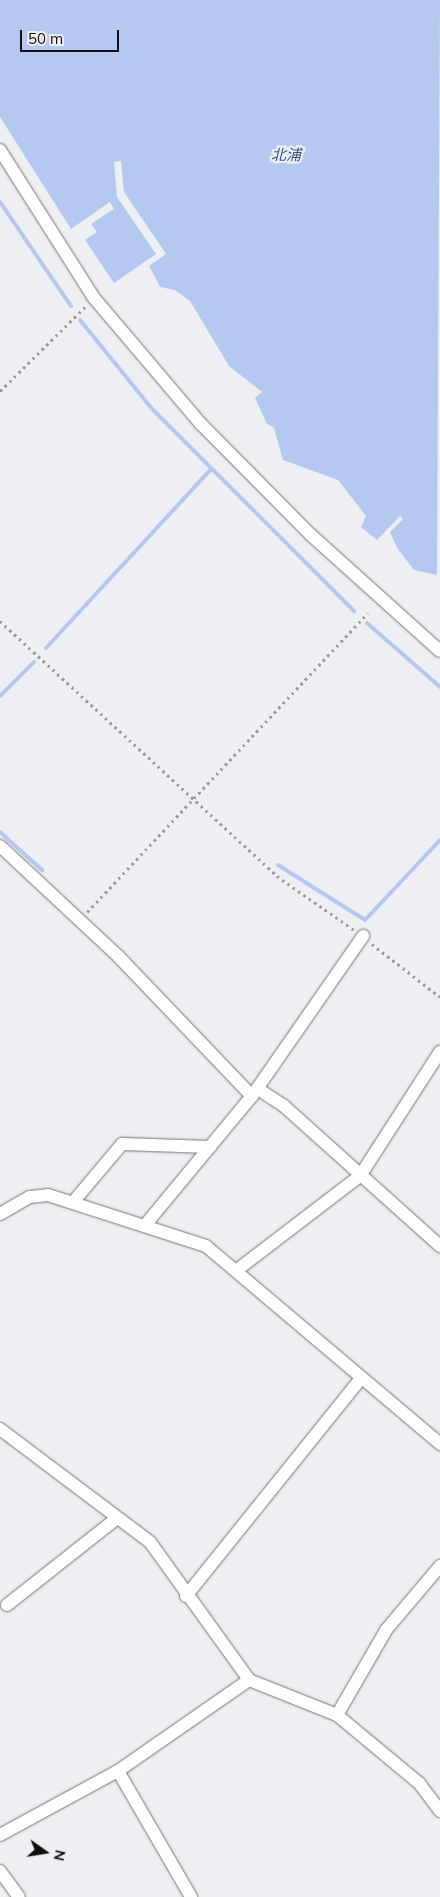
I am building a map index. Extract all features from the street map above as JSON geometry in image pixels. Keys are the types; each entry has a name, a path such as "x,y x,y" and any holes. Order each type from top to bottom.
{"street":[{"path":"0,150 94,298 201,424 311,535 440,651"},
{"path":"0,846 80,920 255,1093 284,1106 440,1246"},
{"path":"146,1224 255,1093 363,936"},
{"path":"236,1270 360,1176 440,1052"},
{"path":"74,1201 122,1144 210,1147"},
{"path":"0,1214 30,1198 48,1195 74,1201 146,1224 206,1246 440,1444"},
{"path":"186,1596 361,1378"},
{"path":"0,1429 150,1542 186,1596 249,1680 337,1715 419,1783 440,1811"},
{"path":"7,1605 117,1518"},
{"path":"337,1715 386,1630 440,1566"},
{"path":"0,1835 118,1771 249,1680"},
{"path":"118,1771 191,1897"},
{"path":"0,1871 19,1897"}],"path":[{"path":"0,391 94,298"},
{"path":"80,920 368,613"},
{"path":"0,620 277,876 363,936 440,997"}],"water":[{"name":"北浦","path":"0,0 440,0 437,575 414,570 397,548 390,532 403,519 400,516 377,540 361,527 366,516 338,480 283,460 274,428 267,424 255,398 262,392 229,366 190,301 175,290 160,287 149,266 166,254 124,192 121,161 114,162 117,197 156,254 114,283 85,240 97,232 91,224 114,209 110,202 71,229 0,117"}],"waterway":[{"path":"0,202 71,306"},
{"path":"80,320 152,409 354,611"},
{"path":"46,648 210,470"},
{"path":"367,623 440,687"},
{"path":"0,696 34,662"},
{"path":"0,832 42,870"},
{"path":"278,865 365,920 440,840"}]}
